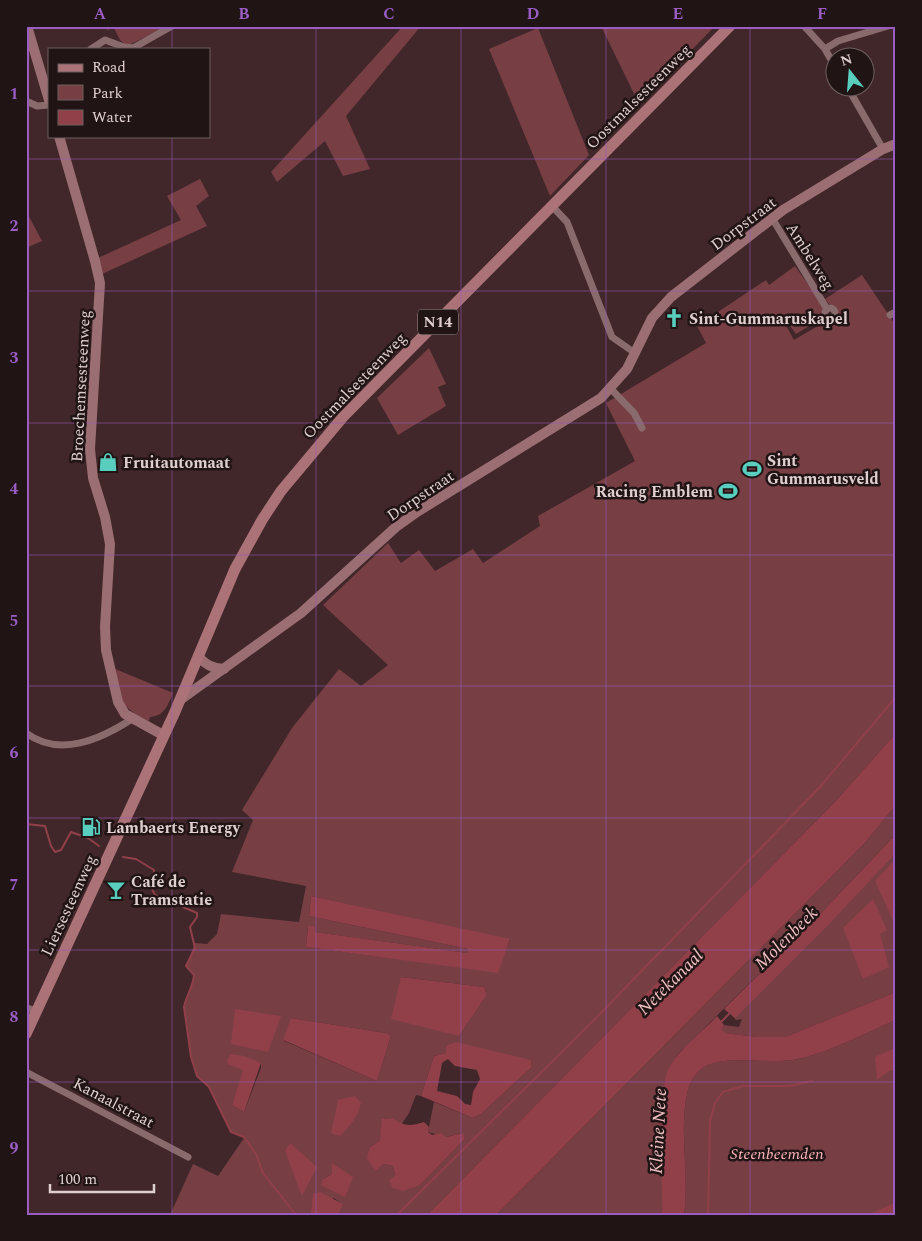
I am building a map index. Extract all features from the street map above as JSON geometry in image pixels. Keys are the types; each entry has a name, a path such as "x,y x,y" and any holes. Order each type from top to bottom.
{"main road":[{"name":"Oostmalsesteenweg","path":"163,735 236,569 257,528 281,491 343,417 730,26"},
{"name":"Liersesteenweg","path":"26,1034 32,1010 163,735"}],"street":[{"path":"27,26 48,93"},
{"path":"93,48 105,40 124,47 133,48 172,26"},
{"path":"804,26 824,48"},
{"path":"827,48 838,41 888,26"},
{"path":"854,98 883,149"},
{"path":"26,101 36,106 48,105"},
{"name":"Broechemsesteenweg","path":"60,138 100,283 90,449 91,471 110,544 105,627 106,650 118,702 125,714 163,735"},
{"name":"Dorpstraat","path":"180,700 301,613 396,527 417,512 592,404 611,389 627,369 660,307 772,218 883,149 896,144"},
{"path":"552,206 567,222 612,337 635,353"},
{"name":"Ambelweg","path":"772,218 828,308"},
{"path":"611,389 634,413 642,428"},
{"path":"196,661 220,671"},
{"path":"26,733 44,743 55,746 71,746 94,738 132,719"},
{"name":"Kanaalstraat","path":"26,1072 188,1157"}],"green space":[{"path":"105,26 167,26 127,46 120,40 114,28 107,30"},
{"path":"403,26 421,26 346,116 370,169 343,176 325,141 277,182 271,172"},
{"path":"601,26 715,26 639,104"},
{"path":"538,28 589,155 550,196 489,49"},
{"path":"200,179 209,196 196,206 207,226 102,274 98,258 181,220 167,196"},
{"path":"26,211 42,241 26,248"},
{"path":"795,266 825,308 824,317 796,334 785,319 783,320 794,340 828,320 831,323 840,318 835,306 829,304 825,299 862,275 896,326 896,733 833,804 427,1215 338,1215 342,1204 334,1198 311,1213 319,1215 170,1215 193,1164 218,1176 244,1138 231,1132 209,1087 197,1076 191,1058 184,1007 194,975 186,966 195,943 207,944 217,934 221,914 299,922 306,886 232,872 253,820 242,810 292,728 339,669 361,686 388,665 323,605 388,543 401,563 419,550 435,571 473,549 483,563 540,526 538,516 635,461 606,403 706,343 697,326 766,280 769,285","holes":["311,896 510,940 497,972 306,947 308,926 314,926 314,932 468,953 468,949 309,916","401,977 484,987 487,995 459,1036","291,1018 386,1033 391,1036 377,1081 284,1041","446,1053 531,1060 532,1067 481,1114 473,1118 434,1102 428,1132 446,1137 462,1133 465,1139 420,1185 395,1175 393,1166 383,1164 370,1147 380,1140 383,1119 393,1118 401,1125 409,1113 416,1095 421,1096 434,1056","261,1063 261,1068 244,1112 232,1105 244,1070","333,1164 345,1197 323,1179 332,1174"]},
{"path":"429,348 446,384 438,387 446,406 398,435 377,398"},
{"path":"113,668 173,693 163,712 150,717 149,721 126,706 122,700"},
{"path":"896,805 896,834 821,913 679,1053 669,1068 662,1215 496,1215 864,844"},
{"path":"896,845 896,992 785,1037 757,1037 724,1033 720,1029 724,1025 739,1027 742,1019 736,1020 730,1013"},
{"name":"Steenbeemden","path":"896,1020 896,1215 684,1215 686,1184 685,1105 691,1082 700,1070 706,1066 726,1061 783,1061 805,1057 845,1043"}],"water":[{"name":"Netekanaal","path":"896,733 896,805 864,844 496,1215 427,1215 833,804"},
{"path":"896,834 896,853 829,924 735,1018 724,1009 821,913"},
{"path":"896,858 896,927 875,881"},
{"path":"311,896 510,939 498,973 306,947 308,926 315,926 315,932 468,953 468,949 309,916"},
{"path":"873,899 887,930 880,934 889,967 863,979 843,928"},
{"path":"401,977 484,987 487,995 459,1036 391,1019"},
{"path":"896,992 896,1020 831,1049 793,1060 726,1061 706,1066 700,1070 691,1082 685,1105 686,1184 684,1215 662,1215 661,1138 663,1095 666,1078 670,1066 680,1052 717,1016 724,1025 721,1029 725,1033 757,1037 785,1037"},
{"path":"235,1009 281,1016 268,1052 231,1044"},
{"path":"291,1018 386,1033 391,1036 377,1081 283,1040"},
{"path":"456,1042 531,1060 532,1067 481,1114 473,1118 421,1096 434,1056 446,1053 446,1046","holes":["448,1059 455,1066 477,1070 480,1079 473,1092 471,1105 465,1104 457,1096 437,1091 442,1063"]},
{"path":"896,1049 896,1069 889,1071 877,1080 875,1057"},
{"path":"231,1054 244,1056 261,1063 244,1112 232,1105 243,1070 228,1064 227,1060"},
{"path":"355,1096 361,1103 353,1121 340,1136 331,1133 338,1100"},
{"path":"393,1118 407,1125 424,1122 429,1127 428,1132 432,1135 441,1133 446,1137 463,1133 465,1139 420,1185 403,1191 393,1188 389,1181 395,1175 393,1166 383,1164 375,1171 367,1158 370,1147 380,1140 382,1119"},
{"path":"290,1143 317,1167 302,1196 285,1151"},
{"path":"332,1163 353,1177 345,1197 321,1185 323,1179 332,1174"},
{"path":"320,1192 343,1204 338,1215 311,1213 313,1194"},
{"path":"896,1202 896,1215 868,1215"}],"waterway":[{"path":"397,1215 594,1020 819,788 896,697"},
{"path":"26,824 45,826 51,846 55,852 61,850 71,832 88,838 99,846"},
{"path":"123,857 136,859 154,870 152,889 155,895 197,913 197,917 190,927 195,948 186,966 194,975 184,1007 191,1057 197,1076 209,1087 231,1132 244,1137 256,1154 263,1173 296,1215"},
{"name":"Molenbeek","path":"720,1023 731,1012"},
{"path":"708,1215 710,1121 715,1103 723,1092 743,1086 789,1086 812,1081"}],"place":[{"name":"Sint-Gummaruskapel","path":"674,318"},
{"name":"Fruitautomaat","path":"108,462"},
{"name":"Sint Gummarusveld","path":"752,469"},
{"name":"Racing Emblem","path":"728,491"},
{"name":"Lambaerts Energy","path":"91,827"},
{"name":"Café de Tramstatie","path":"116,890"}],"water label":[{"name":"Kleine Nete","path":"658,1131"}]}
